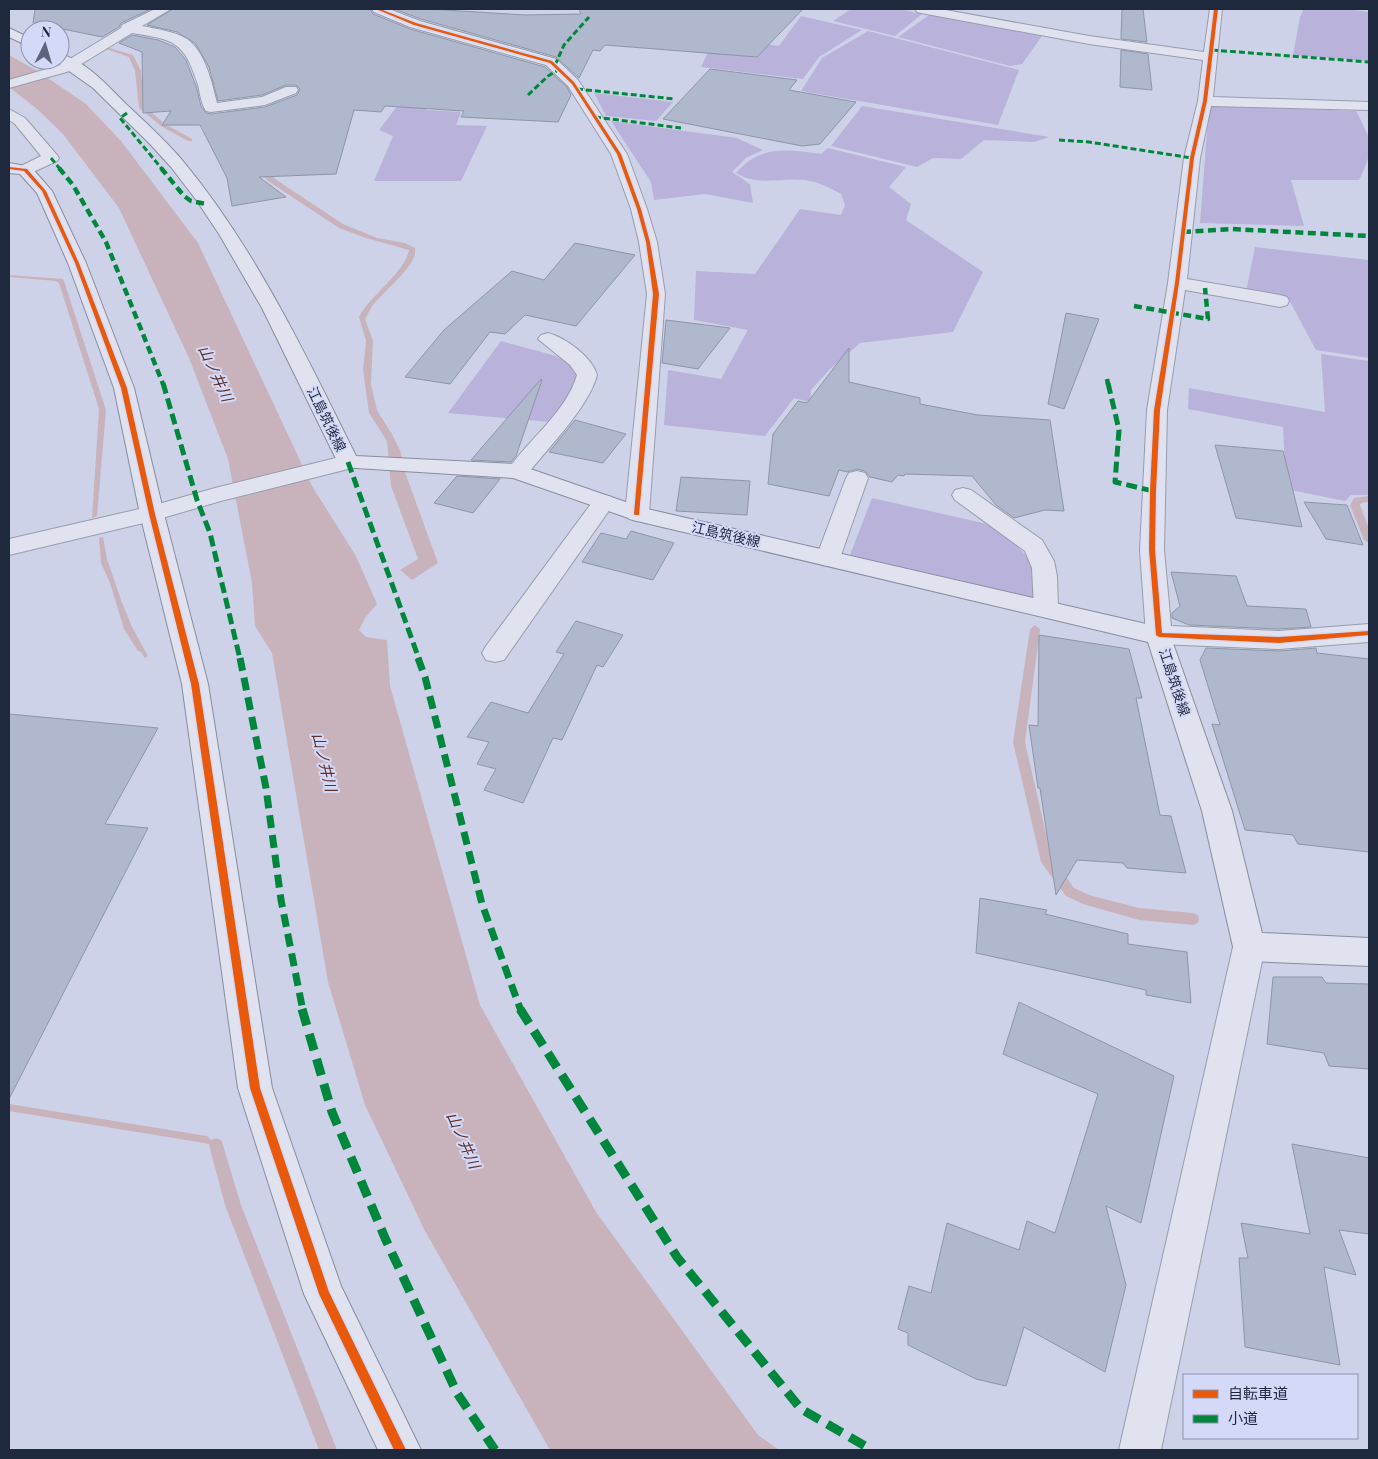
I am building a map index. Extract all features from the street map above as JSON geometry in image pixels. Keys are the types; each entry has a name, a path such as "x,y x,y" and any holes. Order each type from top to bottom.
{"street":[{"path":"70,61 127,28 142,13 164,9"},
{"path":"378,9 415,24 551,62 573,83 619,154 639,209 648,242 656,294 637,514"},
{"path":"921,9 1090,40 1211,57"},
{"path":"1216,9 1205,101 1192,158 1177,283 1157,410 1152,550 1159,635 1279,640 1369,633"},
{"path":"127,28 167,36 187,46 208,90 211,108 265,101 291,90"},
{"path":"9,84 49,70"},
{"name":"江島筑後線","path":"70,70 109,96 177,163 222,224 283,329 348,462 518,471 637,514 1159,635 1217,811 1249,947"},
{"path":"1205,101 1369,106"},
{"path":"9,113 20,121 51,158 17,169"},
{"path":"17,169 44,191 77,263 124,388 152,514 195,684 255,1088 324,1294 400,1450"},
{"path":"1177,283 1280,301"},
{"path":"518,471 580,393 587,376 585,369 548,339"},
{"path":"9,547 152,514 215,495 348,462"},
{"path":"828,558 857,478"},
{"path":"963,495 1034,546 1042,558 1045,575 1046,608"},
{"path":"495,653 604,502"},
{"path":"1140,1450 1249,947 1369,952"}],"shaded area":[{"path":"851,9 899,9 922,14 895,36 833,21"},
{"path":"1304,9 1345,9 1369,12 1369,61 1293,55 1300,17"},
{"path":"929,15 1042,36 1022,64 1010,66 898,37"},
{"path":"801,16 862,30 819,57 803,79 701,67 715,37 779,46"},
{"path":"868,31 1019,70 998,125 801,91 822,58"},
{"path":"440,93 426,110 461,112 456,125 487,126 461,181 374,181 393,136 379,130 401,101"},
{"path":"594,93 673,102 656,121 606,116"},
{"path":"862,106 1049,137 1034,142 984,140 961,159 933,158 917,167 831,146"},
{"path":"1209,106 1356,111 1370,145 1368,160 1359,180 1291,180 1304,226 1200,223"},
{"path":"611,121 737,138 763,150 746,158 732,172 750,184 753,203 705,194 654,200 651,182"},
{"path":"828,148 906,167 889,187 911,204 906,220 983,272 953,332 860,343 830,369 811,390 810,402 794,398 765,436 664,425 668,370 721,379 748,330 694,320 696,271 755,274 800,209 841,215 845,205 841,194 814,182 796,179 753,180 736,173 745,164 765,153 785,150 821,154"},
{"path":"1255,247 1369,260 1369,358 1316,350 1288,298 1246,292"},
{"path":"501,341 556,356 573,366 576,374 573,393 549,422 448,413"},
{"path":"1321,354 1369,361 1369,495 1351,495 1345,501 1286,489 1283,427 1188,409 1189,388 1325,412"},
{"path":"872,498 987,524 1015,544 1034,564 1037,598 850,555"}],"water":[{"name":"山ノ井川","path":"9,55 20,61 20,70 35,70 86,104 121,141 198,243 312,486 356,556 377,604 365,618 359,630 366,637 387,640 390,686 480,1005 596,1212 758,1435 779,1450 550,1450 425,1231 365,1105 328,982 272,653 255,626 252,583 228,459 189,358 119,208 63,134 37,109 9,87"},
{"path":"262,163 275,179 343,224 377,238 405,243 415,248 412,262 373,305 365,319 373,341 371,384 377,410 400,450 406,475 438,563 412,580 400,570 418,559 391,486 387,441 369,413 363,370 366,341 359,317 371,300 401,267 409,250 339,228 268,181 254,165"},
{"path":"9,275 63,279 64,281 106,410 97,516 92,518 99,409 59,283 56,281 9,277"},
{"path":"103,537 107,559 121,600 132,627 148,656 145,658 138,651 124,629 110,583 101,563 99,538"},
{"path":"9,1104 207,1136 216,1145 9,1111"}],"building":[{"path":"35,9 151,9 121,23 119,27 102,37 70,31 70,20 33,20"},
{"path":"173,9 370,9 373,14 410,29 545,67 567,87 571,95 558,122 461,117 464,111 385,106 381,112 354,110 336,174 259,177 286,197 232,206 227,178 200,125 162,125 171,111 143,113 142,52 119,43 132,35 158,40 175,47 186,60 201,106 206,113 211,114 265,107 297,95 300,89 296,85 286,85 262,95 218,101 209,67 195,43 177,32 147,25"},
{"path":"394,9 429,9 525,15 581,14 579,9 803,9 757,57 605,45 600,51 593,50 579,78 556,57 421,19"},
{"path":"1122,9 1143,9 1147,42 1121,39"},
{"path":"1121,50 1148,54 1152,90 1120,87"},
{"path":"710,69 797,80 789,90 856,102 820,144 802,146 663,119"},
{"path":"575,243 635,255 576,326 525,315 505,334 490,332 450,384 405,377 444,330 512,271 544,280"},
{"path":"1066,313 1099,319 1064,409 1048,404"},
{"path":"666,320 730,328 698,369 662,363"},
{"path":"849,348 849,382 920,398 920,404 978,415 1050,420 1064,511 1045,510 1014,518 996,505 972,476 905,474 904,476 898,475 892,482 870,477 865,471 857,469 847,472 839,470 829,496 768,484 773,434 798,401 807,403"},
{"path":"541,379 516,456 511,462 471,460"},
{"path":"575,420 626,434 603,463 549,452"},
{"path":"1215,445 1283,451 1302,527 1236,518"},
{"path":"457,476 500,479 473,513 434,503"},
{"path":"681,477 750,481 747,515 676,511"},
{"path":"1304,502 1347,505 1363,545 1326,539"},
{"path":"631,531 674,543 653,580 582,562 601,533 626,539"},
{"path":"1171,572 1236,576 1247,606 1306,609 1311,627 1279,629 1189,625 1172,618 1172,613 1180,606"},
{"path":"576,621 623,635 603,667 597,665 562,740 553,738 523,803 484,790 496,769 477,764 489,742 467,737 491,702 528,713 564,654 556,652"},
{"path":"1039,635 1129,649 1142,698 1136,698 1160,815 1171,816 1186,873 1127,868 1123,863 1077,860 1056,895 1029,725 1038,726"},
{"path":"1206,648 1279,651 1316,648 1317,653 1369,659 1369,852 1298,844 1293,835 1245,830 1212,724 1220,725 1200,660"},
{"path":"9,714 158,728 105,824 148,828 9,1099"},
{"path":"980,898 1047,910 1045,914 1128,934 1128,944 1187,952 1191,1003 1146,995 1146,990 976,953"},
{"path":"1273,977 1322,977 1326,983 1369,984 1369,1069 1329,1066 1324,1053 1267,1044"},
{"path":"1019,1002 1174,1076 1141,1223 1106,1206 1126,1285 1105,1372 1024,1327 1006,1386 976,1379 908,1345 908,1333 898,1329 909,1286 931,1293 947,1223 1019,1250 1027,1221 1055,1233 1098,1094 1003,1054"},
{"path":"1292,1144 1369,1158 1369,1234 1339,1230 1356,1275 1324,1267 1340,1365 1245,1347 1239,1258 1248,1258 1241,1223 1310,1234"}],"waterway":[{"path":"108,48 131,56 138,71 141,107 163,125 190,140"},
{"path":"1369,499 1357,500 1355,505 1369,540"},
{"path":"1035,629 1019,742 1045,858 1070,892 1087,900 1139,914 1193,919"},
{"path":"216,1145 233,1205 328,1450"}],"marked path":[{"path":"555,65 564,45 589,17"},
{"path":"1212,50 1369,62"},
{"path":"528,95 548,76 560,69"},
{"path":"577,89 675,99"},
{"path":"127,113 120,118 184,196 191,201 207,204"},
{"path":"595,117 681,128"},
{"path":"1059,140 1089,142 1192,158"},
{"path":"51,158 73,185 106,242 160,373 197,500 210,533 238,648 266,788 281,900 305,1022 332,1112 385,1238 457,1393 495,1450"},
{"path":"1183,232 1231,229 1369,236"},
{"path":"1134,306 1208,319 1205,288"},
{"path":"1107,379 1119,430 1115,482 1153,491"},
{"path":"348,462 425,677 482,904 522,1014 677,1257 801,1409 872,1450"}],"cycle path":[{"path":"378,9 415,24 551,62 573,83 619,154 639,209 648,242 656,294 637,514"},
{"path":"1216,9 1205,101 1192,158 1177,283 1157,410 1152,550 1159,635 1279,640 1369,633"},
{"path":"9,168 25,170 44,191 77,263 124,388 152,514 195,684 255,1088 324,1294 400,1450"}]}
